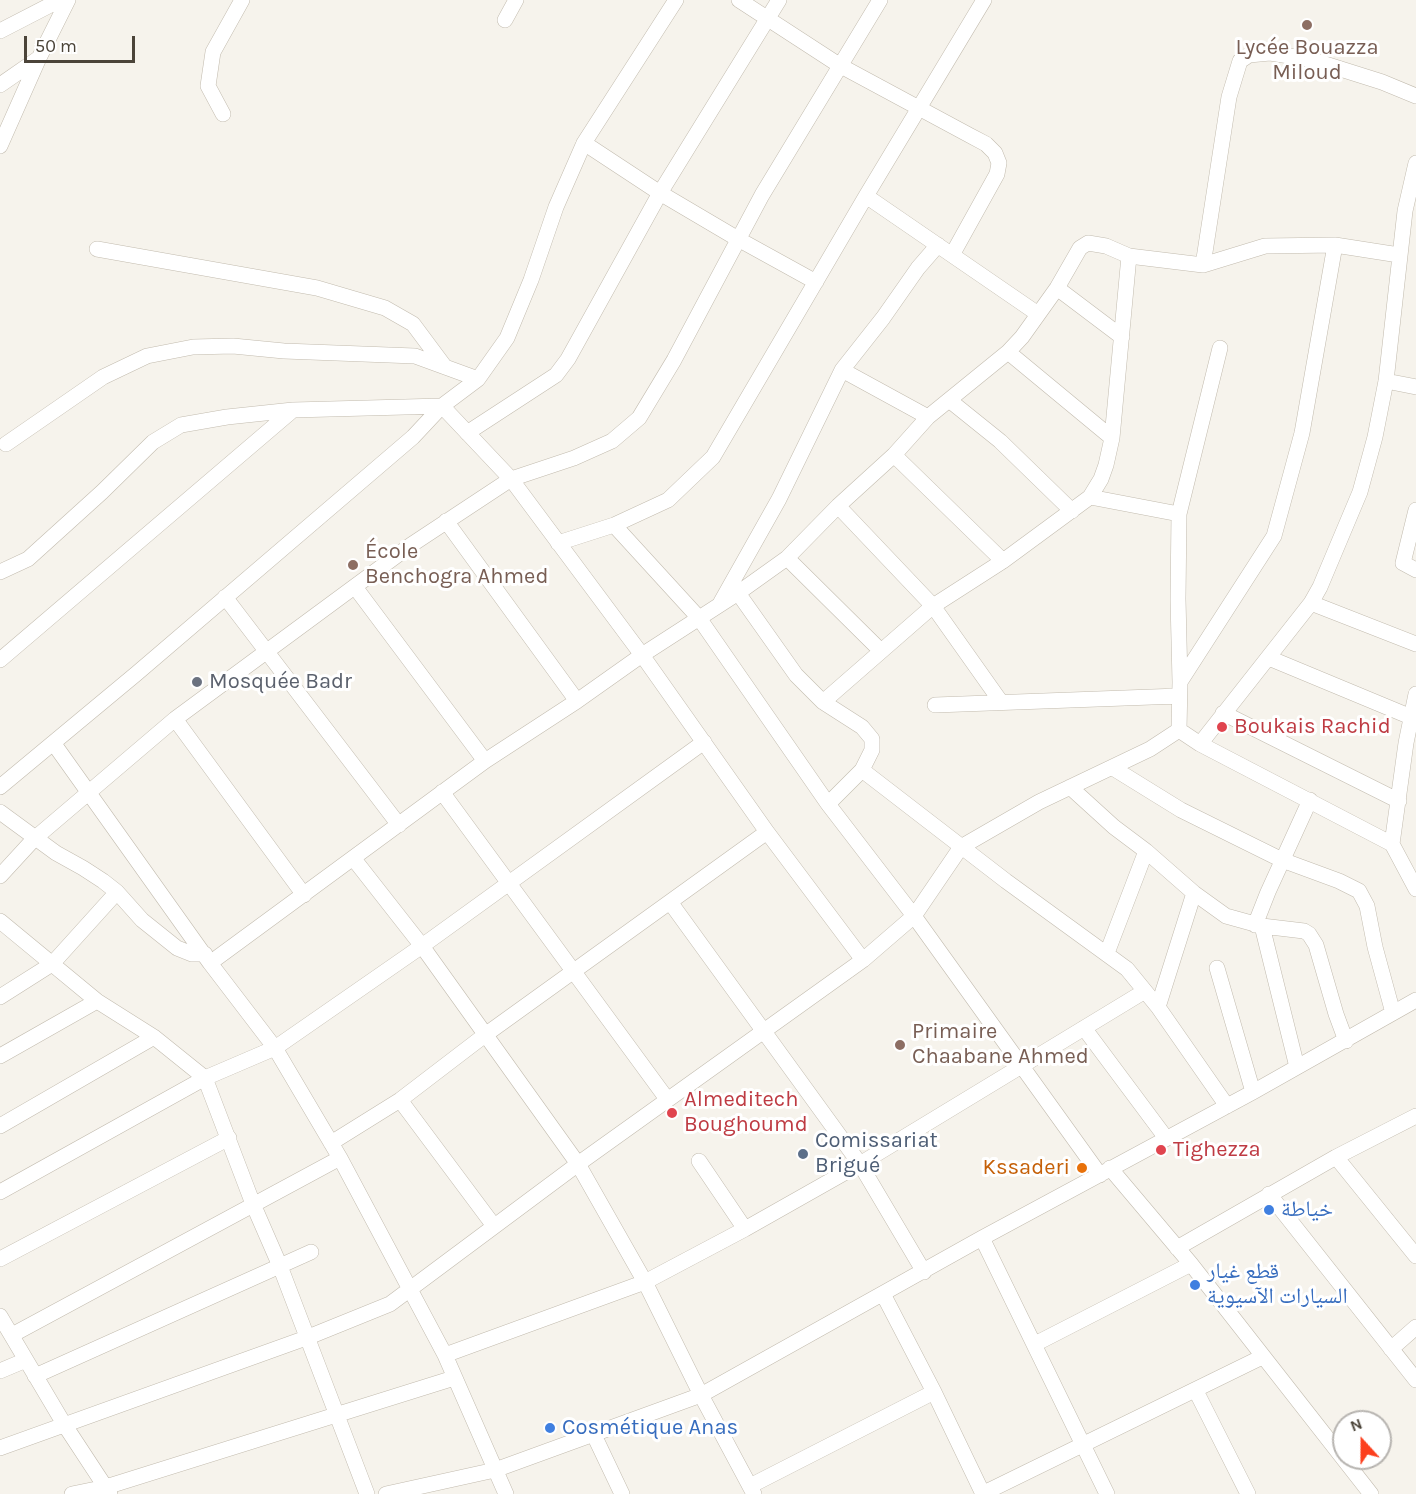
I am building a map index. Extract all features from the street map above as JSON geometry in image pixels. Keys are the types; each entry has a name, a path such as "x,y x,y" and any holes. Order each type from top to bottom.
{"street":[{"path":"0,31 60,0"},
{"path":"0,147 39,58 68,0"},
{"path":"224,114 208,86 213,52 242,0"},
{"path":"505,20 516,0"},
{"path":"0,787 54,744 413,437 442,406 478,380 507,338 531,280 556,207 584,143 676,0"},
{"path":"739,0 839,65 986,144 995,153 999,163 997,174 952,255"},
{"path":"467,433 556,375 568,359 660,193 779,0"},
{"path":"0,876 33,838 175,719 446,521 511,479 573,458 612,441 639,418 674,360 738,239 839,65 880,0"},
{"path":"558,543 614,525 668,501 713,457 984,0"},
{"path":"1203,265 1229,97 1240,61 1249,55 1270,53 1309,59 1383,82 1416,96"},
{"path":"0,85 39,58"},
{"path":"584,143 660,193 816,282"},
{"path":"1200,744 1311,603 1360,492 1375,437 1386,381 1399,255 1411,212 1416,164"},
{"path":"866,196 1038,314"},
{"path":"208,959 304,895 485,761 787,558 838,506 894,455 928,417 1008,352 1057,288 1080,248 1088,243 1106,246 1129,256 1203,265 1265,246 1335,245 1399,255"},
{"path":"719,605 779,499 842,370 884,318 918,268 938,245"},
{"path":"1180,689 1274,536 1302,432 1335,245"},
{"path":"97,249 317,288 385,308 413,324 445,367"},
{"path":"823,702 933,606 1003,561 1090,497 1101,479 1112,438 1129,256"},
{"path":"1057,288 1122,337"},
{"path":"6,444 103,377 147,356 193,347 234,346 284,351 415,356 478,380"},
{"path":"1179,730 1179,514 1220,348"},
{"path":"1008,352 1112,438"},
{"path":"842,370 928,417"},
{"path":"1386,381 1416,387"},
{"path":"949,399 1000,441 1072,511"},
{"path":"0,583 102,492 135,457 153,442 181,425 227,417 293,410 442,406 511,479 642,655 767,832 863,960"},
{"path":"0,660 293,410"},
{"path":"894,455 1003,561"},
{"path":"1090,497 1179,514"},
{"path":"838,506 933,606 1001,702"},
{"path":"1416,510 1403,563 1416,570"},
{"path":"446,521 577,701"},
{"path":"614,525 699,618 828,804 914,916 1022,1066 1105,1172 1191,1264 1371,1494"},
{"path":"787,558 881,651"},
{"path":"0,572 28,559"},
{"path":"355,587 485,761"},
{"path":"738,593 795,675 823,702 862,727 872,739 872,750 862,770 828,804"},
{"path":"225,597 399,825"},
{"path":"1311,603 1416,644"},
{"path":"1269,657 1411,717"},
{"path":"935,705 1180,689"},
{"path":"1392,844 1411,746 1411,717 1416,694"},
{"path":"1223,713 1399,801"},
{"path":"175,719 304,895"},
{"path":"1179,730 1200,744 1392,844 1416,889"},
{"path":"0,1448 306,1338 373,1313 390,1304 411,1291 578,1164 863,960 914,916 961,847 1039,802 1150,749 1179,730"},
{"path":"0,1192 205,1078 275,1048 422,946 704,742"},
{"path":"54,744 208,959 275,1048 332,1143 445,1355 506,1494"},
{"path":"1113,768 1182,810 1282,860 1339,881 1359,891 1367,906 1375,947 1393,1013"},
{"path":"862,770 961,847 1107,952 1127,969 1158,1007 1227,1106"},
{"path":"1070,787 1114,827 1146,851 1194,893 1226,916 1258,926 1304,931 1313,938 1346,1041"},
{"path":"442,792 667,1100"},
{"path":"1297,1067 1258,926 1282,860 1310,800"},
{"path":"0,812 33,838 83,868 117,892 142,920 177,948 208,959"},
{"path":"332,1143 400,1100 485,1035 767,832"},
{"path":"1107,952 1146,851"},
{"path":"353,858 422,946 578,1164 645,1282 701,1395 752,1490 934,1392"},
{"path":"0,997 52,964 117,892"},
{"path":"1158,1007 1194,893"},
{"path":"670,902 860,1164 924,1272"},
{"path":"0,921 97,1001 154,1037 205,1078 367,1494"},
{"path":"1217,968 1253,1092"},
{"path":"445,1355 645,1282 860,1164 1146,991"},
{"path":"386,1494 495,1470 701,1395 982,1238 1346,1041 1416,1000"},
{"path":"0,1056 97,1001"},
{"path":"1084,1028 1166,1138"},
{"path":"0,1126 154,1037"},
{"path":"400,1100 494,1226"},
{"path":"1177,1248 1336,1157 1413,1122"},
{"path":"0,1259 229,1138"},
{"path":"1336,1157 1416,1256"},
{"path":"12,1335 340,1158"},
{"path":"699,1161 745,1229"},
{"path":"1269,1194 1416,1380"},
{"path":"982,1238 1107,1494"},
{"path":"35,1376 311,1252"},
{"path":"1035,1344 1191,1264"},
{"path":"883,1294 934,1392 982,1494 1262,1357"},
{"path":"0,1316 64,1424 108,1491"},
{"path":"1391,1349 1416,1327"},
{"path":"0,1371 26,1360"},
{"path":"72,1494 108,1491 336,1414 454,1378"},
{"path":"1196,1391 1248,1494"},
{"path":"593,1433 622,1494"}],"place":[{"name":"Lycée Bouazza Miloud","path":"1307,25"},
{"name":"École Benchogra Ahmed","path":"353,565"},
{"name":"Mosquée Badr","path":"197,682"},
{"name":"Boukais Rachid","path":"1222,727"},
{"name":"Primaire Chaabane Ahmed","path":"900,1045"},
{"name":"Almeditech Boughoumd","path":"672,1113"},
{"name":"Tighezza","path":"1161,1150"},
{"name":"Comissariat Brigué","path":"803,1154"},
{"name":"Kssaderi","path":"1082,1168"},
{"name":"خياطة","path":"1269,1210"},
{"name":"قطع غيار السيارات الآسيوية","path":"1195,1285"},
{"name":"Cosmétique Anas","path":"550,1428"}]}
